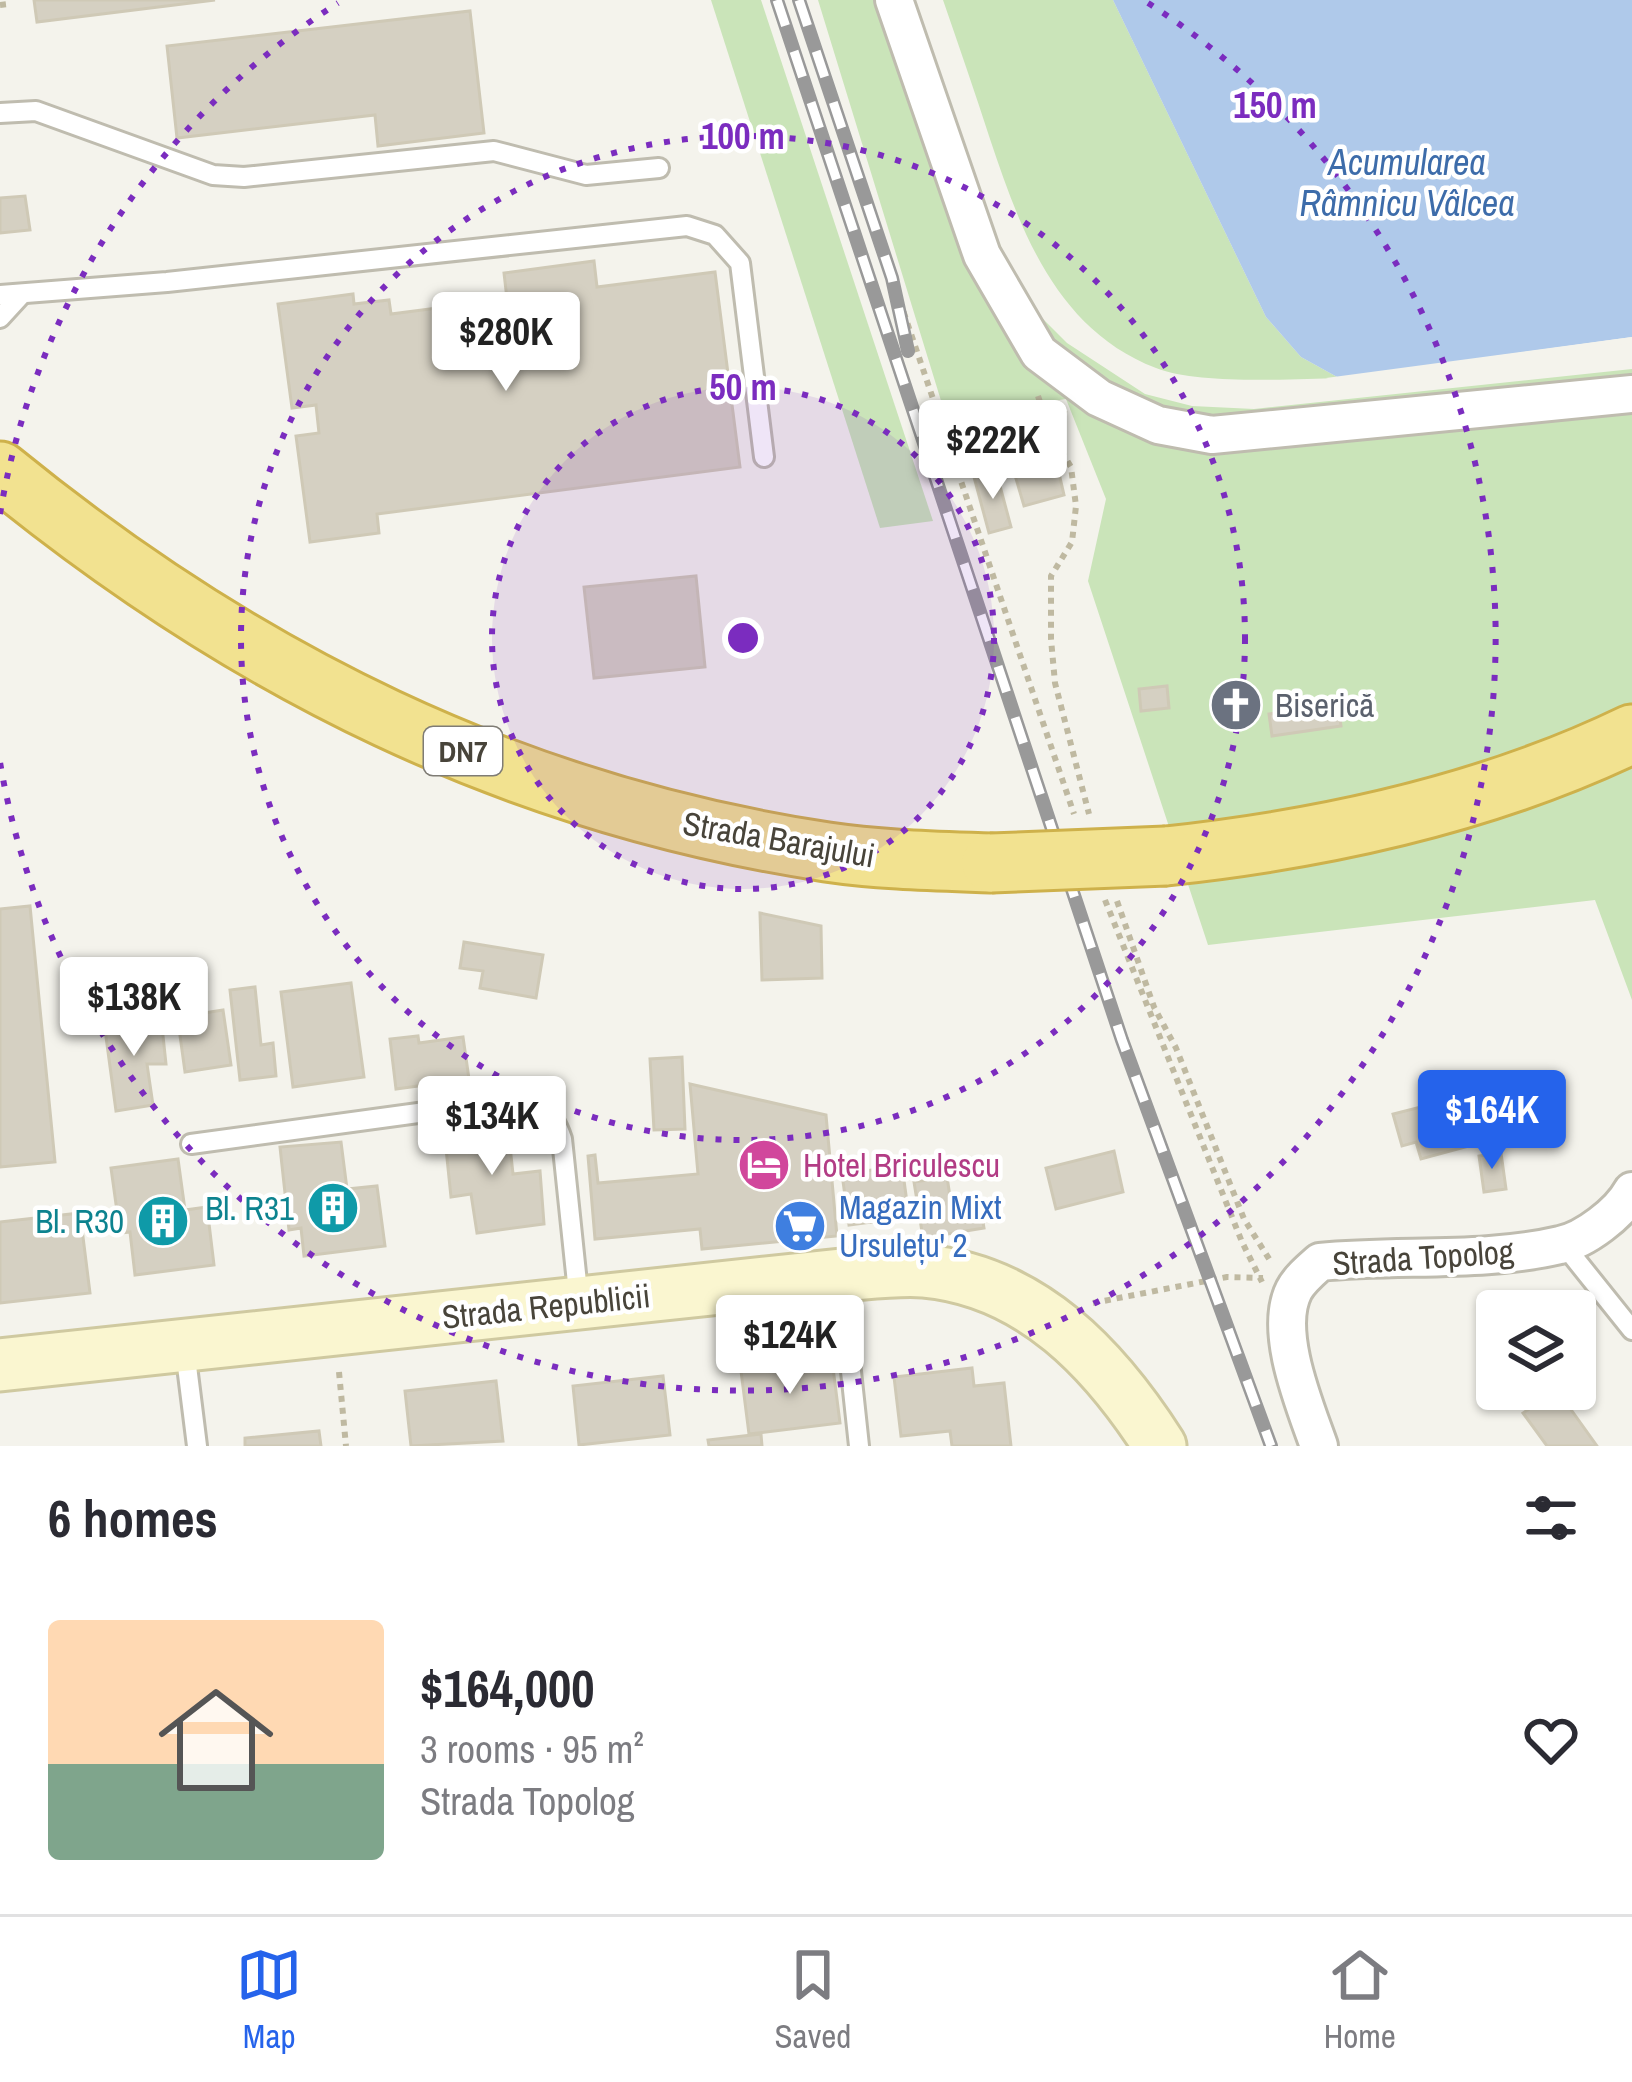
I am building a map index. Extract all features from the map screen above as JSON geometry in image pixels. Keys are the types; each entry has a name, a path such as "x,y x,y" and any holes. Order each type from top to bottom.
{"highway":[{"name":"Strada Barajului","path":"0,472 127,571 206,623 309,681 426,737 512,771 616,806 737,836 850,854 991,863 1166,856 1370,823 1522,779 1632,734"}],"main road":[{"name":"Strada Republicii","path":"0,1365 841,1275 922,1271 981,1283 1044,1313 1092,1354 1135,1406 1160,1446"}],"street":[{"path":"894,0 982,255 1040,352 1099,398 1158,425 1212,435 1632,394"},
{"name":"Strada Topolog","path":"1319,1446 1295,1379 1287,1309 1296,1286 1320,1262 1564,1245 1623,1208 1632,1191"}],"lane":[{"path":"0,112 37,111 188,168 244,177 494,151 586,175 659,168"},
{"path":"0,298 699,228 730,248 740,263 764,457"},
{"path":"0,318 22,294"},
{"path":"191,1144 506,1101 542,1104 562,1139 579,1302"},
{"path":"1564,1245 1632,1330"},
{"path":"841,1275 859,1446"},
{"path":"184,1346 197,1446"}],"path":[{"path":"1040,352 1035,378 1039,403 1071,467 1076,506"},
{"path":"1044,1313 1227,1277 1259,1277 1296,1286"},
{"path":"335,1329 346,1446"}],"green space":[{"path":"711,0 761,0 933,521 880,528"},
{"path":"818,0 912,0 982,205 1027,303 1067,343 1145,394 1192,406 1254,409 1632,369 1632,1000 1595,900 1208,945 1088,581 1106,499 1066,399 946,417"},
{"path":"943,0 1113,0 1266,317 1301,357 1339,378 1246,380 1174,373 1122,351 1093,329 1068,303 1030,242"}],"water":[{"name":"Acumularea Râmnicu Vâlcea","path":"1113,0 1632,0 1632,337 1339,378 1301,357 1266,317"}],"pier":[{"path":"1632,337 1632,343 1339,384 1326,378"}],"building":[{"path":"34,0 215,0 37,22"},
{"path":"470,11 484,133 378,146 375,115 177,138 167,46"},
{"path":"25,196 30,230 0,233 0,198"},
{"path":"594,261 597,287 715,272 740,467 377,514 379,533 310,542 296,436 319,433 316,405 292,408 278,304 353,294 354,304 389,300 391,314 507,299 504,273"},
{"path":"1042,435 1052,443 1064,495 1024,506 1010,458 1037,450 1034,436"},
{"path":"996,471 1011,527 989,533 974,477"},
{"path":"696,576 705,667 594,678 584,587"},
{"path":"1167,686 1169,708 1141,711 1139,689"},
{"path":"1338,705 1341,726 1272,736 1269,714"},
{"path":"30,906 55,1162 0,1167 0,909"},
{"path":"760,913 821,926 822,978 762,980"},
{"path":"464,942 543,955 536,998 480,988 483,971 460,968"},
{"path":"351,983 364,1077 293,1087 281,992"},
{"path":"255,987 261,1045 273,1043 276,1076 240,1080 230,990"},
{"path":"202,995 204,1013 223,1010 231,1065 185,1072 175,999"},
{"path":"161,1017 166,1064 147,1064 153,1105 116,1111 104,1022"},
{"path":"418,1036 419,1043 463,1037 469,1079 396,1089 390,1039"},
{"path":"682,1057 685,1129 654,1130 650,1059"},
{"name":"Hotel Briculescu","path":"690,1084 826,1115 837,1236 702,1249 700,1229 595,1239 588,1156 595,1155 598,1183 698,1174"},
{"path":"1456,1098 1469,1146 1421,1159 1416,1142 1402,1146 1393,1114"},
{"path":"507,1119 513,1174 540,1171 544,1224 477,1233 471,1194 451,1197 444,1129"},
{"name":"Bl. R31","path":"341,1142 347,1189 377,1186 385,1246 304,1256 301,1228 289,1230 280,1147"},
{"path":"1114,1151 1123,1192 1056,1209 1046,1168"},
{"path":"1501,1153 1506,1189 1484,1192 1479,1156"},
{"name":"Bl. R30","path":"178,1159 185,1210 207,1207 214,1265 135,1275 130,1232 120,1233 111,1168"},
{"path":"902,1166 909,1217 849,1225 842,1174"},
{"path":"947,1177 951,1203 979,1199 984,1228 923,1238 914,1182"},
{"path":"80,1213 90,1293 0,1303 0,1222"},
{"path":"832,1360 840,1423 749,1434 741,1371"},
{"path":"972,1368 974,1386 1004,1383 1011,1446 952,1446 950,1431 901,1436 894,1377"},
{"path":"663,1376 670,1435 579,1445 573,1386"},
{"path":"496,1381 503,1441 411,1446 405,1391"},
{"path":"1571,1410 1597,1446 1547,1446 1523,1413"},
{"path":"319,1431 321,1446 245,1446 245,1438"},
{"path":"761,1434 762,1446 709,1446 708,1440"}],"railway":[{"path":"777,0 1122,1040 1271,1446"},
{"path":"799,0 892,278 908,351"}],"place":[{"name":"Biserică","path":"1236,705"},
{"name":"Hotel Briculescu","path":"764,1165"},
{"name":"Bl. R31","path":"333,1208"},
{"name":"Bl. R30","path":"163,1221"},
{"name":"Magazin Mixt Ursulețu' 2","path":"800,1226"}]}
